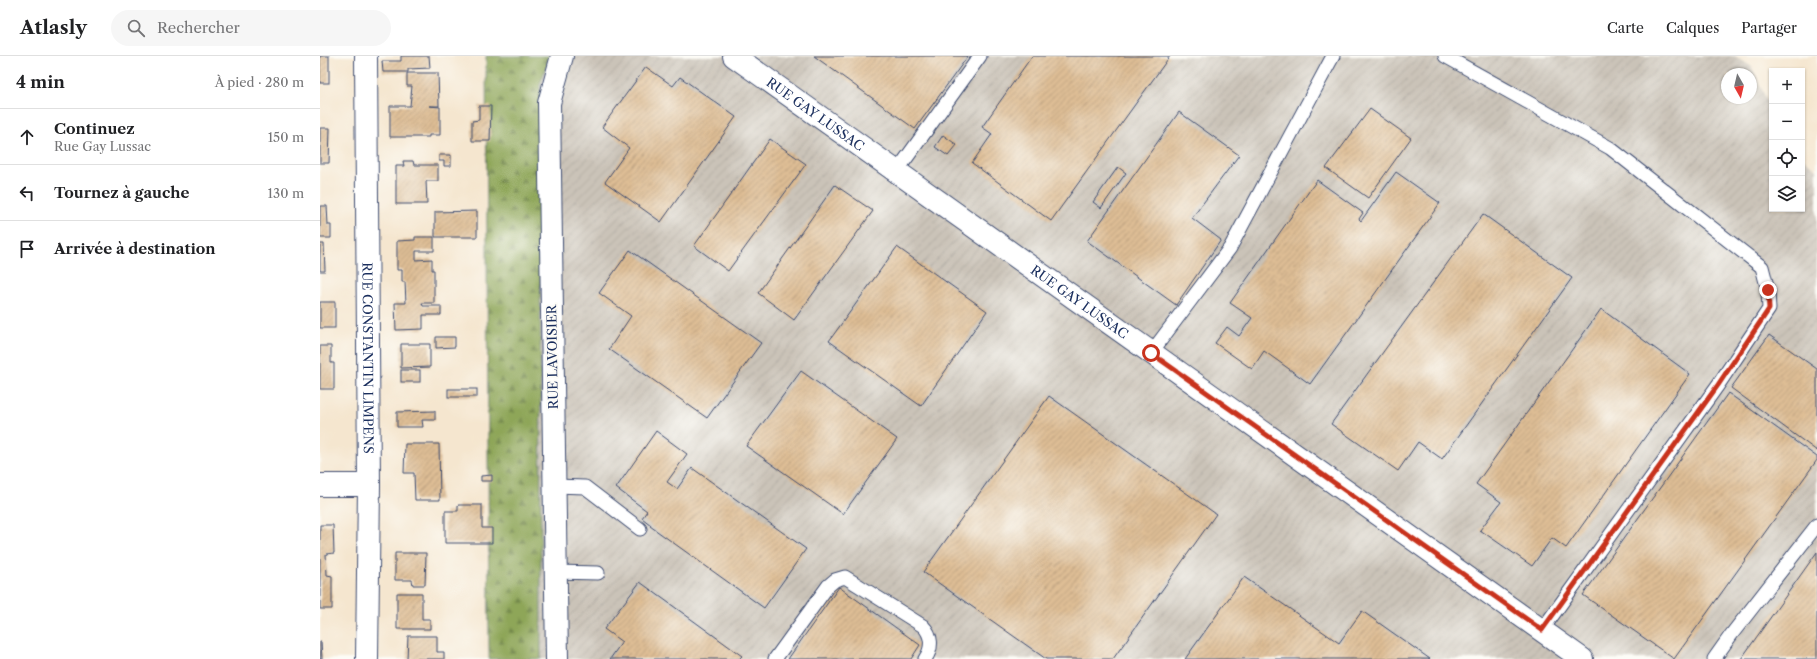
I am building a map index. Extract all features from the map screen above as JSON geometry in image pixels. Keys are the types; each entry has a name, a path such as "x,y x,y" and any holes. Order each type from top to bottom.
{"street":[{"name":"RUE CONSTANTIN LIMPENS","path":"366,56 369,485 367,659"},
{"name":"RUE LAVOISIER","path":"556,659 549,103 562,56"},
{"name":"RUE GAY LUSSAC","path":"744,59 897,172 1582,659"},
{"path":"320,485 369,485"}],"lane":[{"path":"897,172 980,56"},
{"path":"1151,353 1230,248 1333,56"},
{"path":"1445,56 1610,148 1762,267 1768,290 1769,309 1718,385 1542,630"},
{"path":"554,486 585,487 640,529"},
{"path":"1714,659 1731,634 1817,525"},
{"path":"555,572 598,573"},
{"path":"776,659 828,586 835,580 845,577 923,626 929,632 931,642 928,655 925,659"}],"shaded area":[{"path":"550,56 1735,56 1752,68 1721,68 1721,104 1757,104 1757,78 1769,105 1769,212 1805,212 1805,160 1817,169 1817,659 541,659 540,85"}],"green space":[{"path":"486,56 550,56 540,85 541,659 489,659"}],"building":[{"path":"320,56 329,56 329,83 320,83"},
{"path":"401,56 429,56 430,68 408,69 408,72 383,72 382,61 401,61"},
{"path":"814,56 968,56 915,129"},
{"path":"1032,56 1170,56 1051,221 972,163 992,134 982,127"},
{"path":"646,67 673,86 680,77 736,117 661,222 605,182 629,148 602,127"},
{"path":"407,73 438,73 439,106 429,106 440,107 440,135 429,135 429,137 390,137 390,106 410,106 412,86 407,86"},
{"path":"479,106 491,106 490,141 472,141 472,121 479,120"},
{"path":"1370,109 1411,138 1368,198 1326,168"},
{"path":"1179,112 1239,155 1192,218 1221,240 1176,305 1087,241"},
{"path":"320,128 330,128 329,163 320,163"},
{"path":"943,135 957,145 948,156 935,147"},
{"path":"770,139 806,164 728,271 694,246"},
{"path":"439,155 451,155 451,166 444,166 444,161 439,161"},
{"path":"403,161 413,161 414,165 438,165 438,181 426,181 427,204 396,204 396,166 404,166"},
{"path":"1118,167 1126,173 1101,208 1093,202"},
{"path":"1396,172 1440,203 1310,384 1264,351 1252,369 1215,343 1227,327 1239,336 1252,318 1230,303 1317,180 1363,213 1359,219 1361,221"},
{"path":"835,185 873,211 794,320 758,293"},
{"path":"320,206 327,206 328,225 331,225 331,238 320,238"},
{"path":"477,211 477,237 435,237 435,212"},
{"path":"1483,214 1572,278 1442,459 1418,442 1398,471 1331,424"},
{"path":"415,237 434,237 434,251 416,251 416,260 432,259 432,270 434,270 434,303 422,303 423,306 441,306 441,315 423,315 423,329 396,330 395,303 406,303 405,282 402,282 402,270 397,270 397,241 415,240"},
{"path":"320,244 324,244 325,271 320,271"},
{"path":"897,247 987,311 921,406 829,341"},
{"path":"630,250 761,343 707,418 609,349 631,316 599,293"},
{"path":"320,302 335,302 335,328 320,328"},
{"path":"1601,309 1690,374 1566,548 1552,538 1532,566 1480,530 1501,502 1476,484"},
{"path":"1769,335 1817,369 1817,451 1731,388"},
{"path":"436,337 455,337 455,347 436,348"},
{"path":"401,344 430,344 430,367 401,368"},
{"path":"320,346 331,346 331,363 334,363 334,389 320,389"},
{"path":"401,370 420,370 420,382 401,382"},
{"path":"801,371 897,439 843,514 746,446"},
{"path":"448,389 477,389 477,397 448,397"},
{"path":"1728,393 1817,457 1817,460 1674,659 1583,595"},
{"path":"1049,396 1216,514 1113,659 1046,659 923,572"},
{"path":"435,411 435,420 422,420 423,427 397,427 397,412"},
{"path":"656,431 687,454 667,482 677,489 692,468 806,549 764,608 650,526 651,525 642,518 647,511 616,488"},
{"path":"405,444 439,444 440,500 415,500 414,473 404,473"},
{"path":"492,475 492,481 481,481 481,476"},
{"path":"458,505 482,505 482,528 492,528 492,543 445,543 445,511 458,511"},
{"path":"320,525 333,525 334,553 326,554 327,575 332,576 332,609 320,609"},
{"path":"1817,552 1817,659 1741,659"},
{"path":"395,553 426,553 425,585 413,585 412,580 395,580"},
{"path":"1244,577 1339,643 1362,611 1430,659 1185,659"},
{"path":"640,582 742,656 739,659 610,659 622,642 604,629"},
{"path":"839,587 920,645 911,659 788,659"},
{"path":"397,593 422,593 422,619 430,619 430,629 397,629"},
{"path":"408,636 437,636 437,652 444,652 444,659 407,659"},
{"path":"321,642 322,659 320,659"}],"route":[{"path":"1151,353 1542,630 1718,385 1769,309 1768,290"}]}
